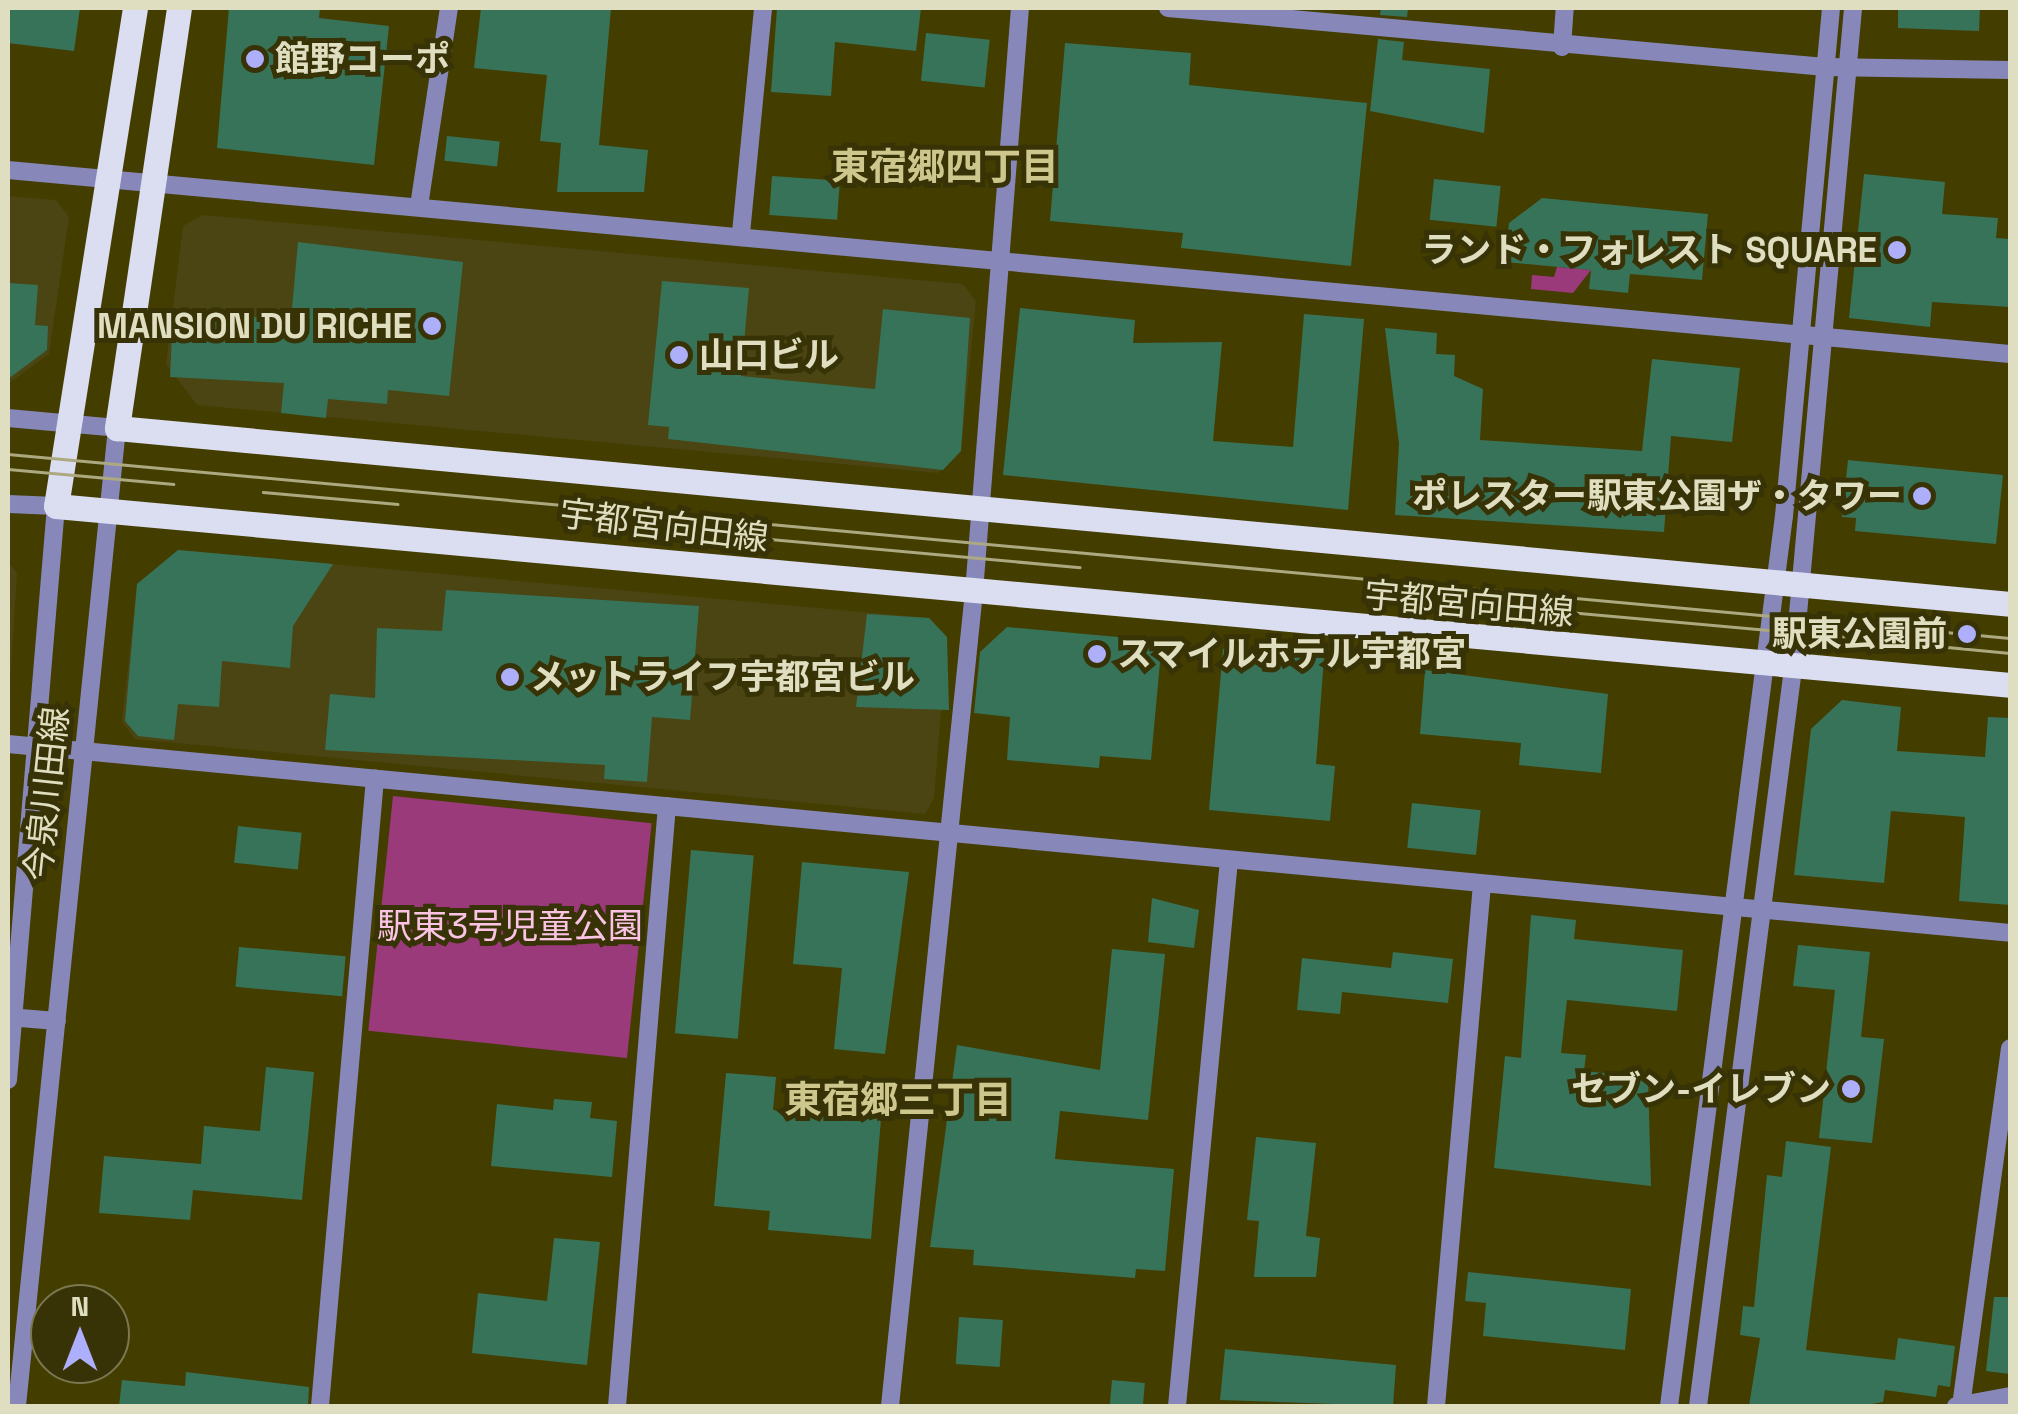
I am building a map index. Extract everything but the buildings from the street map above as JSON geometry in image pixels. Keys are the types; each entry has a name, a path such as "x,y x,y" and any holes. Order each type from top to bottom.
{"main road":[{"path":"56,506 66,422 135,8"},
{"path":"118,428 179,8"},
{"name":"宇都宮向田線","path":"118,428 1801,584"},
{"name":"宇都宮向田線","path":"56,506 1793,668"},
{"path":"1801,584 2010,604"},
{"path":"1793,668 2010,685"}],"street":[{"path":"419,206 448,8"},
{"path":"741,233 763,8"},
{"path":"890,1406 974,592 996,254 1020,8"},
{"path":"1168,8 1296,14 1562,47 1825,66 2010,70"},
{"path":"1562,47 1565,8"},
{"path":"1670,1406 1738,908 1766,666 1831,8"},
{"path":"1698,1406 1793,668 1853,8"},
{"path":"8,170 996,254 2010,354"},
{"path":"8,418 118,428"},
{"name":"今泉川田線","path":"17,1406 118,428"},
{"path":"8,504 56,506"},
{"name":"今泉川田線","path":"8,1080 10,1017 56,506"},
{"path":"8,744 667,806 949,837 2010,933"},
{"path":"320,1406 374,778"},
{"path":"616,1406 667,806"},
{"path":"1177,1406 1229,860"},
{"path":"1436,1406 1482,884"},
{"path":"10,1017 57,1021"},
{"path":"2010,1048 1959,1406 2010,1396"}],"shaded area":[{"path":"8,196 56,200 69,217 49,354 8,384"},
{"path":"203,215 963,284 976,301 961,451 938,473 197,405 166,364 183,226"},
{"path":"178,550 929,618 947,637 934,798 925,814 135,739 122,722 137,584"},
{"path":"8,562 17,573 8,714"}],"green space":[{"path":"1557,267 1591,270 1573,293 1531,289 1532,275 1554,277"},
{"name":"駅東3号児童公園","path":"393,796 652,823 627,1058 368,1031"}],"tram line":[{"path":"8,454 2010,638"},
{"path":"8,469 173,484"},
{"path":"263,492 397,504"},
{"path":"726,535 1080,567"},
{"path":"1523,608 1846,637"},
{"path":"1916,644 2010,653"}],"place":[{"name":"館野コーポ","path":"255,59"},
{"name":"ランド・フォレスト SQUARE","path":"1897,250"},
{"name":"MANSION DU RICHE","path":"432,326"},
{"name":"山口ビル","path":"679,355"},
{"name":"ポレスター駅東公園ザ・タワー","path":"1922,496"},
{"name":"駅東公園前","path":"1967,634"},
{"name":"スマイルホテル宇都宮","path":"1097,654"},
{"name":"メットライフ宇都宮ビル","path":"510,677"},
{"name":"セブン-イレブン","path":"1851,1089"}],"district":[{"name":"東宿郷四丁目","path":"945,168"},
{"name":"東宿郷三丁目","path":"898,1101"}]}
